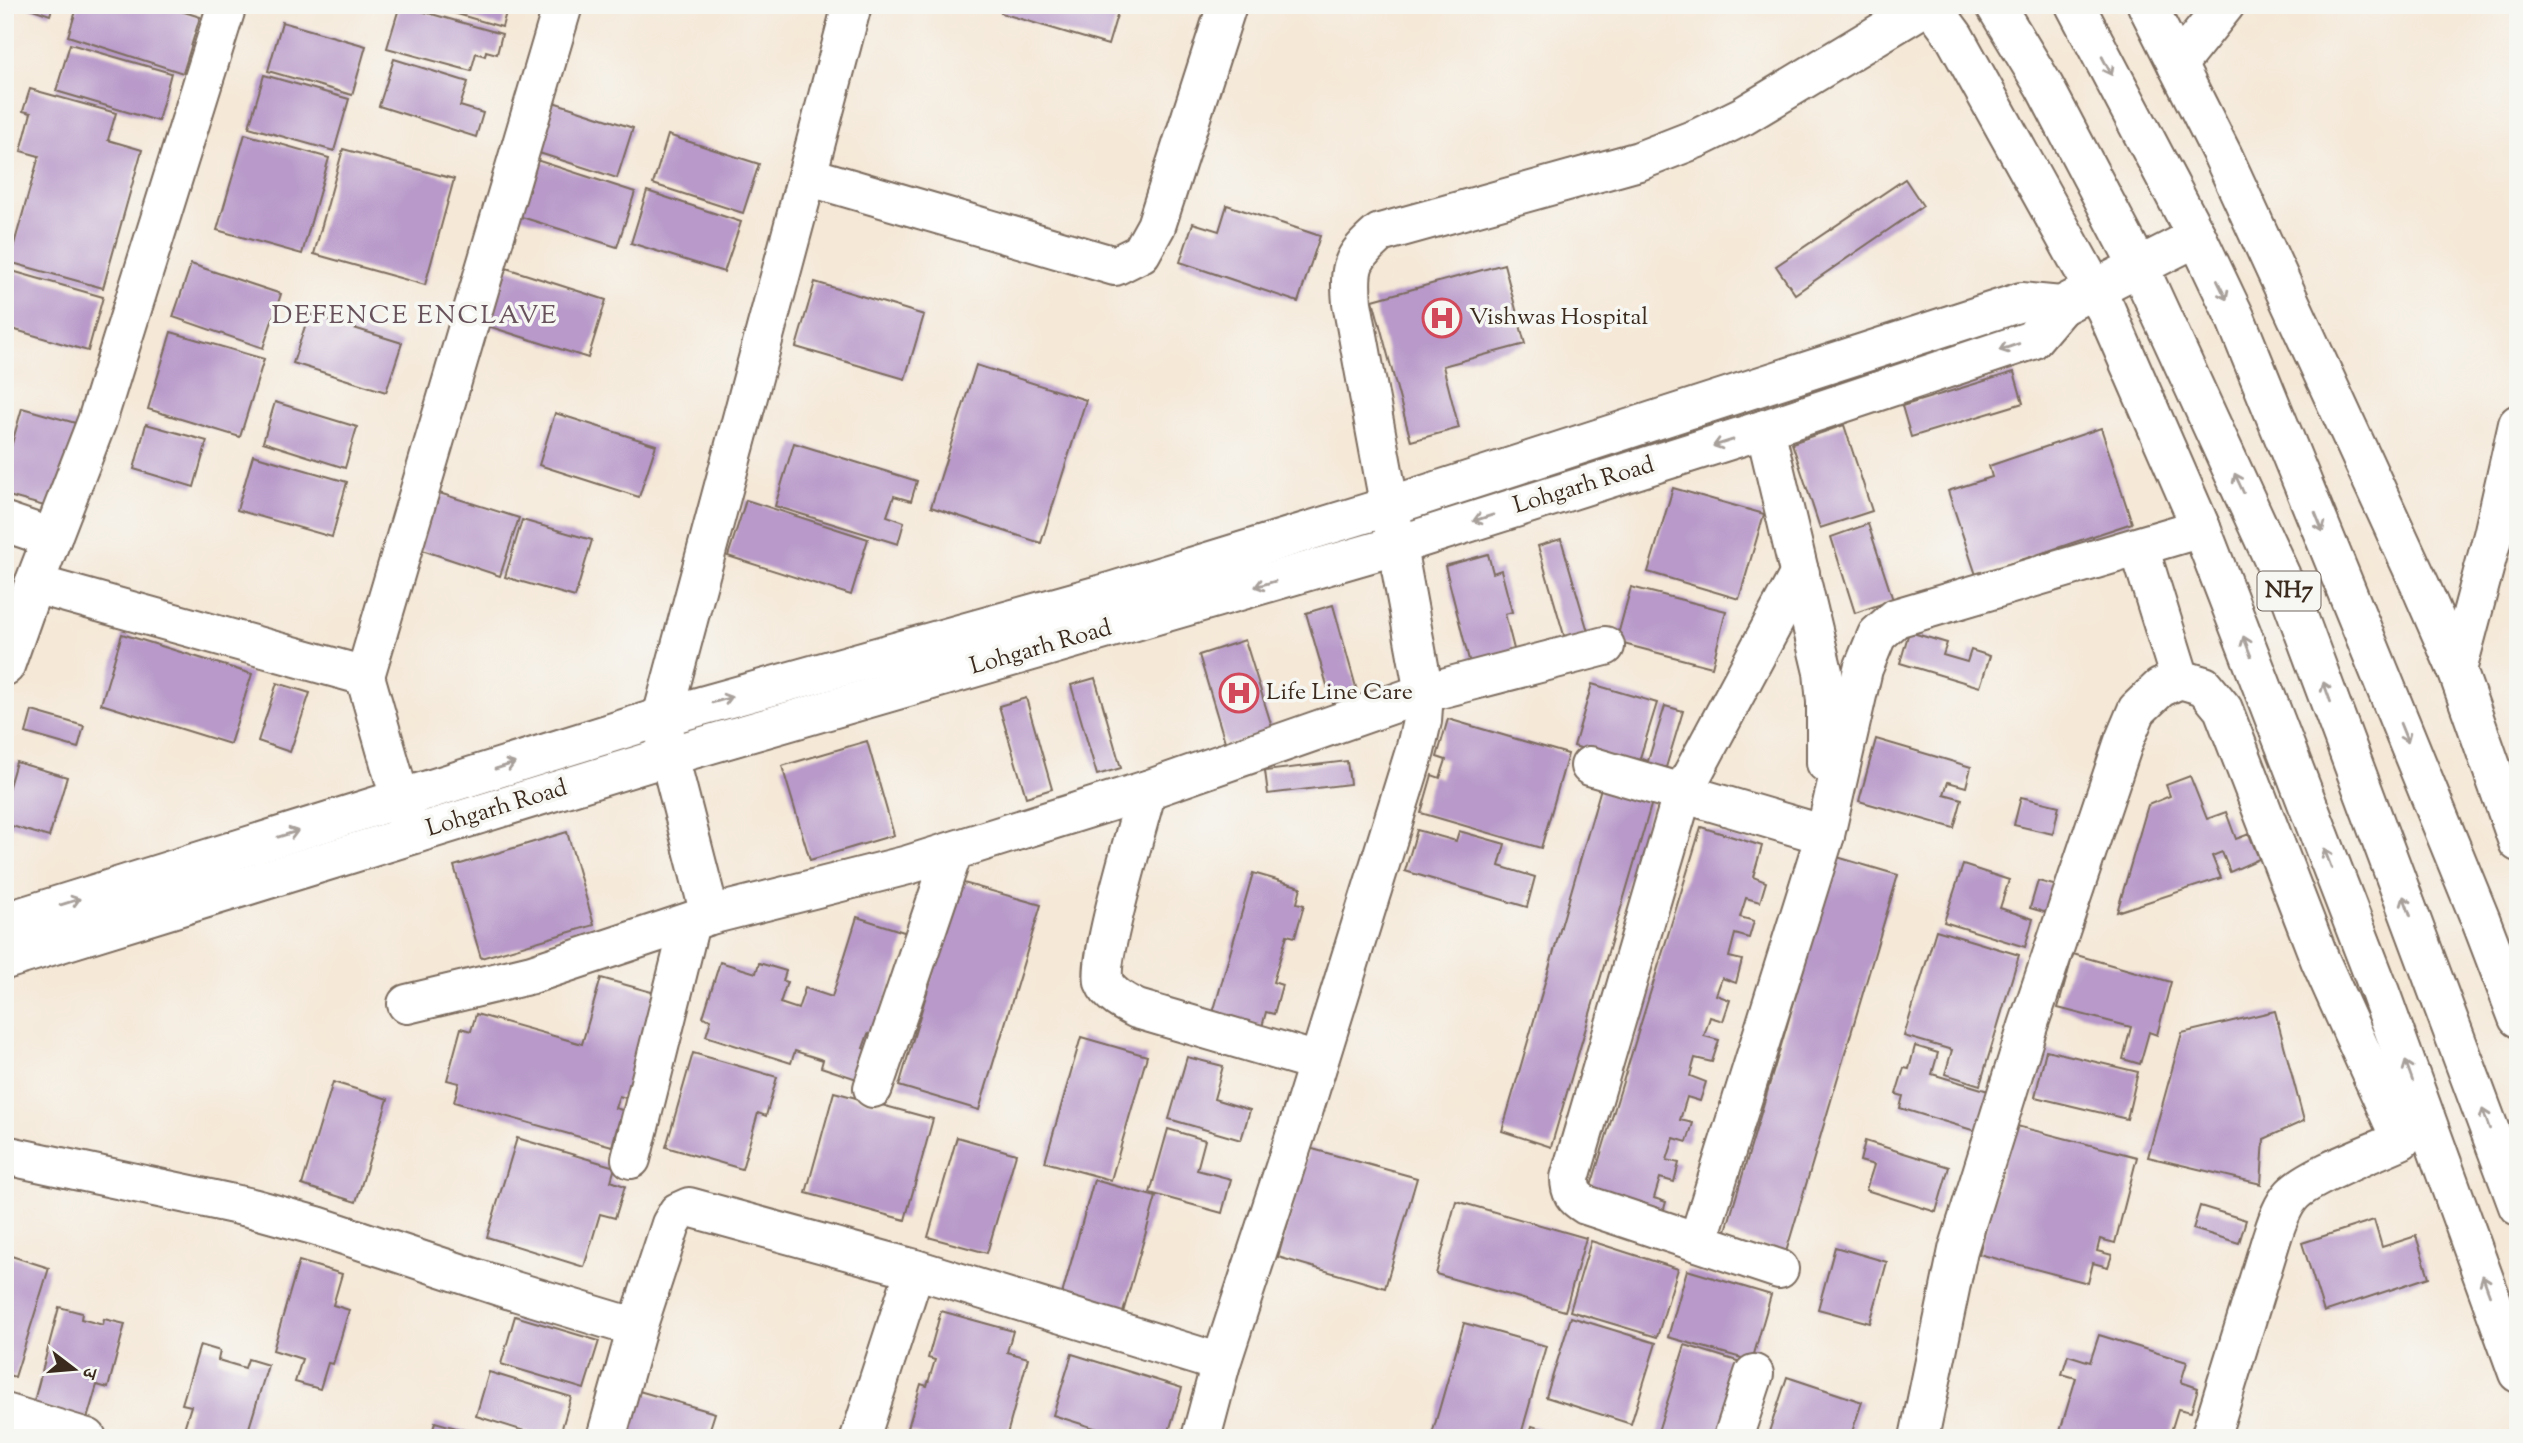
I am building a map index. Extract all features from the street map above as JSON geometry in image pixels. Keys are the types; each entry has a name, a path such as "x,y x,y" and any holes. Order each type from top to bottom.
{"main road":[{"path":"5,666 97,421 227,5"},
{"path":"411,836 365,676 564,5"},
{"path":"631,1160 700,919 662,717 852,5"},
{"path":"807,176 1115,266 1141,253 1156,226 1227,5"},
{"path":"1201,1438 1221,1363 1318,1062 1422,721 1424,693 1352,303 1350,274 1361,250 1380,233 1639,162 1698,138 1743,116 1929,5 1954,36 2106,310 2201,528 2416,1135 2518,1373"},
{"name":"NH7","path":"1995,5 2044,86 2139,267 2292,600 2518,1206"},
{"name":"NH7","path":"2075,5 2197,237 2235,317 2518,1018"},
{"path":"2147,5 2224,156 2457,670 2518,842"},
{"path":"2178,65 2225,5"},
{"path":"5,922 662,717 1110,592 1391,506 2021,302 2061,306 2197,237"},
{"name":"Lohgarh Road","path":"5,960 669,756 1398,545 1765,429 2032,340 2061,306"},
{"path":"2457,670 2493,535 2518,424"},
{"path":"1765,429 1824,672 1825,835"},
{"path":"5,522 52,538"},
{"path":"1698,1241 1825,835 1863,669 1877,635 1896,618 2201,528"},
{"path":"2138,547 2180,679"},
{"path":"1779,1269 1586,1205 1575,1198 1570,1189 1570,1178 1683,792 1800,573"},
{"path":"34,584 365,676"},
{"path":"1813,627 1871,652"},
{"path":"407,1004 532,974 700,919 953,852 1147,790 1424,693 1605,646"},
{"path":"1919,1438 1958,1250 2081,864 2137,710 2160,688 2180,679 2204,686 2223,709 2320,960 2416,1135"},
{"path":"1590,766 1825,835"},
{"path":"1147,790 1107,943 1104,983 1119,1000 1137,1009 1318,1062"},
{"path":"873,1088 953,852"},
{"path":"2210,1438 2270,1240 2292,1195 2310,1182 2416,1135"},
{"path":"5,1155 265,1212 637,1328"},
{"path":"606,1438 637,1328 671,1224 678,1212 689,1207 915,1269 1221,1363"},
{"path":"860,1438 915,1269"},
{"path":"1733,1438 1754,1374"},
{"path":"5,1413 50,1432 87,1438"}],"building":[{"path":"21,5 53,5 50,15"},
{"path":"78,5 162,5 200,17 183,73 68,36"},
{"path":"400,5 502,34 497,54 486,51 485,56 476,53 471,71 387,48"},
{"path":"426,5 508,5 502,27"},
{"path":"1003,5 1120,5 1108,45 1001,13"},
{"path":"282,22 366,46 352,95 268,71"},
{"path":"70,44 171,73 158,121 56,91"},
{"path":"394,59 468,82 460,106 483,113 476,137 379,106"},
{"path":"264,75 349,99 334,151 249,127"},
{"path":"30,89 116,113 108,140 142,150 103,288 9,262 39,156 21,151 31,113 23,111"},
{"path":"550,101 633,128 617,178 533,151"},
{"path":"245,134 329,158 302,254 217,230"},
{"path":"668,135 759,164 743,213 653,184"},
{"path":"343,149 454,179 425,285 314,254"},
{"path":"530,158 635,192 617,247 512,214"},
{"path":"1905,179 1923,206 1795,294 1776,266"},
{"path":"647,191 741,222 724,272 631,243"},
{"path":"1227,205 1320,236 1298,302 1180,262 1193,223 1219,231"},
{"path":"191,264 281,294 263,348 173,317"},
{"path":"1504,264 1525,344 1443,366 1459,428 1411,441 1373,300"},
{"path":"506,268 606,300 588,358 488,326"},
{"path":"5,269 103,297 88,351 5,327"},
{"path":"815,282 924,315 905,379 796,347"},
{"path":"309,314 402,343 386,392 293,363"},
{"path":"171,332 264,359 240,437 148,409"},
{"path":"976,365 1086,400 1041,543 931,507"},
{"path":"2014,372 2023,403 1911,437 1902,406"},
{"path":"275,402 357,427 345,468 263,442"},
{"path":"22,408 79,424 55,509 5,495 5,468"},
{"path":"555,413 656,445 639,497 539,465"},
{"path":"146,424 207,441 194,487 134,469"},
{"path":"1844,425 1872,511 1820,528 1792,443"},
{"path":"2101,428 2132,523 1976,575 1948,491 1992,477 1989,466"},
{"path":"794,443 917,481 911,501 894,496 887,516 904,522 898,544 775,506"},
{"path":"253,455 347,482 332,537 237,510"},
{"path":"1673,488 1764,514 1739,599 1648,572"},
{"path":"436,492 519,518 500,576 419,549"},
{"path":"746,500 868,539 851,595 728,556"},
{"path":"522,520 592,540 575,597 505,577"},
{"path":"1868,524 1893,600 1855,613 1831,537"},
{"path":"1561,539 1589,635 1566,642 1538,546"},
{"path":"1488,554 1493,573 1501,570 1512,612 1505,614 1515,653 1470,664 1445,566"},
{"path":"5,583 14,586 5,614"},
{"path":"1631,587 1726,611 1712,667 1616,642"},
{"path":"1333,605 1359,698 1333,706 1306,613"},
{"path":"1909,632 1947,643 1943,655 1967,662 1971,650 1990,656 1980,687 1900,663"},
{"path":"122,634 252,674 230,744 101,704"},
{"path":"1245,640 1273,730 1226,745 1199,655"},
{"path":"1095,678 1121,768 1097,775 1071,685"},
{"path":"277,683 310,693 290,752 258,741"},
{"path":"1592,684 1657,703 1640,758 1648,761 1665,706 1683,711 1664,774 1574,746"},
{"path":"1026,698 1052,789 1026,797 999,706"},
{"path":"32,711 84,726 78,748 26,733"},
{"path":"1448,719 1568,754 1541,848 1421,813 1432,775 1440,778 1446,760 1437,757"},
{"path":"1876,739 1971,767 1966,787 1948,782 1944,794 1962,799 1954,828 1859,801"},
{"path":"867,741 894,835 810,860 782,766"},
{"path":"1347,761 1350,784 1268,794 1265,771"},
{"path":"16,762 67,777 49,837 5,824 5,800"},
{"path":"2190,776 2207,819 2226,812 2236,839 2249,834 2259,859 2230,872 2222,852 2212,856 2221,878 2117,912 2148,805 2170,796 2166,785"},
{"path":"1601,788 1652,802 1551,1147 1502,1131"},
{"path":"2021,797 2059,806 2053,834 2014,825"},
{"path":"1701,827 1762,846 1753,877 1766,882 1760,902 1746,898 1740,917 1754,921 1749,938 1735,934 1729,957 1742,960 1736,983 1722,978 1716,995 1730,1000 1723,1021 1710,1017 1704,1036 1719,1040 1712,1062 1695,1058 1690,1076 1706,1082 1700,1101 1687,1097 1680,1120 1693,1123 1687,1142 1674,1138 1667,1160 1679,1163 1674,1182 1660,1178 1654,1198 1666,1202 1661,1219 1588,1196"},
{"path":"1417,830 1456,841 1459,831 1505,844 1499,866 1535,877 1527,907 1405,871"},
{"path":"567,832 594,925 481,958 454,866"},
{"path":"1837,857 1898,875 1786,1252 1725,1234"},
{"path":"1963,865 2009,880 2000,908 2033,919 2025,947 1944,922"},
{"path":"1253,873 1301,887 1297,903 1304,905 1295,937 1287,935 1273,982 1282,985 1274,1014 1266,1012 1262,1027 1213,1013"},
{"path":"2038,881 2065,888 2058,916 2030,908"},
{"path":"960,882 1041,905 979,1110 899,1086"},
{"path":"857,917 907,933 874,1037 868,1034 863,1048 869,1050 860,1080 821,1067 823,1060 795,1051 791,1063 706,1036 711,1020 703,1017 720,962 756,973 759,963 786,971 783,981 787,982 780,1003 798,1009 805,988 832,997"},
{"path":"1936,930 2019,955 1980,1085 1945,1074 1952,1050 1904,1036"},
{"path":"2073,954 2171,982 2157,1035 2149,1032 2140,1064 2123,1059 2131,1027 2058,1008"},
{"path":"601,978 655,993 626,1098 619,1096 615,1108 622,1110 612,1146 454,1102 459,1083 447,1080 461,1028 471,1031 476,1014 582,1044"},
{"path":"2275,1011 2304,1121 2264,1139 2261,1184 2148,1157 2182,1033"},
{"path":"1081,1037 1147,1056 1111,1180 1045,1162"},
{"path":"1915,1046 1938,1053 1932,1074 1995,1093 1982,1133 1900,1108 1903,1096 1896,1094 1904,1068 1909,1069"},
{"path":"2046,1050 2138,1072 2127,1119 2035,1097"},
{"path":"693,1053 777,1077 766,1116 758,1113 742,1169 666,1147"},
{"path":"1187,1057 1223,1066 1214,1099 1250,1110 1241,1140 1169,1119"},
{"path":"333,1082 388,1099 356,1202 302,1185"},
{"path":"834,1092 933,1119 905,1220 806,1193"},
{"path":"2013,1125 2137,1157 2115,1243 2100,1239 2097,1251 2112,1255 2108,1267 2093,1263 2088,1283 1979,1254"},
{"path":"1168,1129 1205,1140 1197,1170 1231,1179 1222,1213 1150,1193"},
{"path":"957,1137 1016,1154 987,1253 928,1237"},
{"path":"517,1138 615,1167 611,1181 625,1186 615,1218 600,1214 584,1267 487,1237"},
{"path":"1865,1141 1949,1167 1936,1212 1866,1190 1874,1165 1860,1161"},
{"path":"1309,1148 1417,1178 1385,1288 1278,1257"},
{"path":"1094,1180 1156,1197 1122,1316 1061,1298"},
{"path":"1456,1201 1586,1238 1565,1311 1436,1274"},
{"path":"2200,1206 2246,1220 2239,1243 2193,1229"},
{"path":"2374,1220 2382,1247 2416,1236 2429,1277 2324,1312 2302,1243"},
{"path":"1591,1241 1678,1269 1657,1337 1570,1311"},
{"path":"1835,1247 1887,1262 1870,1323 1818,1309"},
{"path":"5,1254 49,1268 15,1377 5,1374"},
{"path":"299,1261 342,1274 333,1305 349,1310 333,1364 328,1363 320,1389 295,1382 302,1359 273,1350"},
{"path":"1687,1270 1771,1295 1752,1361 1668,1337"},
{"path":"59,1307 82,1313 81,1319 103,1325 104,1319 125,1324 108,1388 97,1385 87,1419 33,1405"},
{"path":"941,1311 1013,1331 1007,1352 1028,1358 1006,1438 931,1438 907,1431 921,1384 927,1386 935,1360 928,1358"},
{"path":"515,1316 599,1341 584,1389 501,1364"},
{"path":"1571,1317 1656,1343 1631,1424 1546,1397"},
{"path":"1464,1323 1546,1346 1520,1438 1431,1438"},
{"path":"2099,1335 2187,1362 2181,1382 2198,1388 2191,1412 2178,1409 2169,1438 2058,1438 2076,1378 2062,1374 2068,1355 2090,1362"},
{"path":"200,1345 220,1351 218,1360 245,1368 248,1359 268,1365 246,1438 181,1438 191,1406 182,1404"},
{"path":"1685,1345 1747,1364 1724,1438 1656,1438"},
{"path":"1072,1354 1182,1388 1167,1438 1126,1438 1053,1415"},
{"path":"489,1372 571,1397 559,1438 547,1438 476,1416"},
{"path":"1787,1377 1862,1402 1850,1438 1767,1438"},
{"path":"632,1389 715,1413 707,1438 618,1438"},
{"path":"435,1422 481,1435 480,1438 431,1438"},
{"path":"1532,1426 1566,1437 1566,1438 1528,1438"}],"place":[{"name":"Vishwas Hospital","path":"1442,318"},
{"name":"Life Line Care","path":"1239,693"}],"district":[{"name":"DEFENCE ENCLAVE","path":"415,316"}]}
